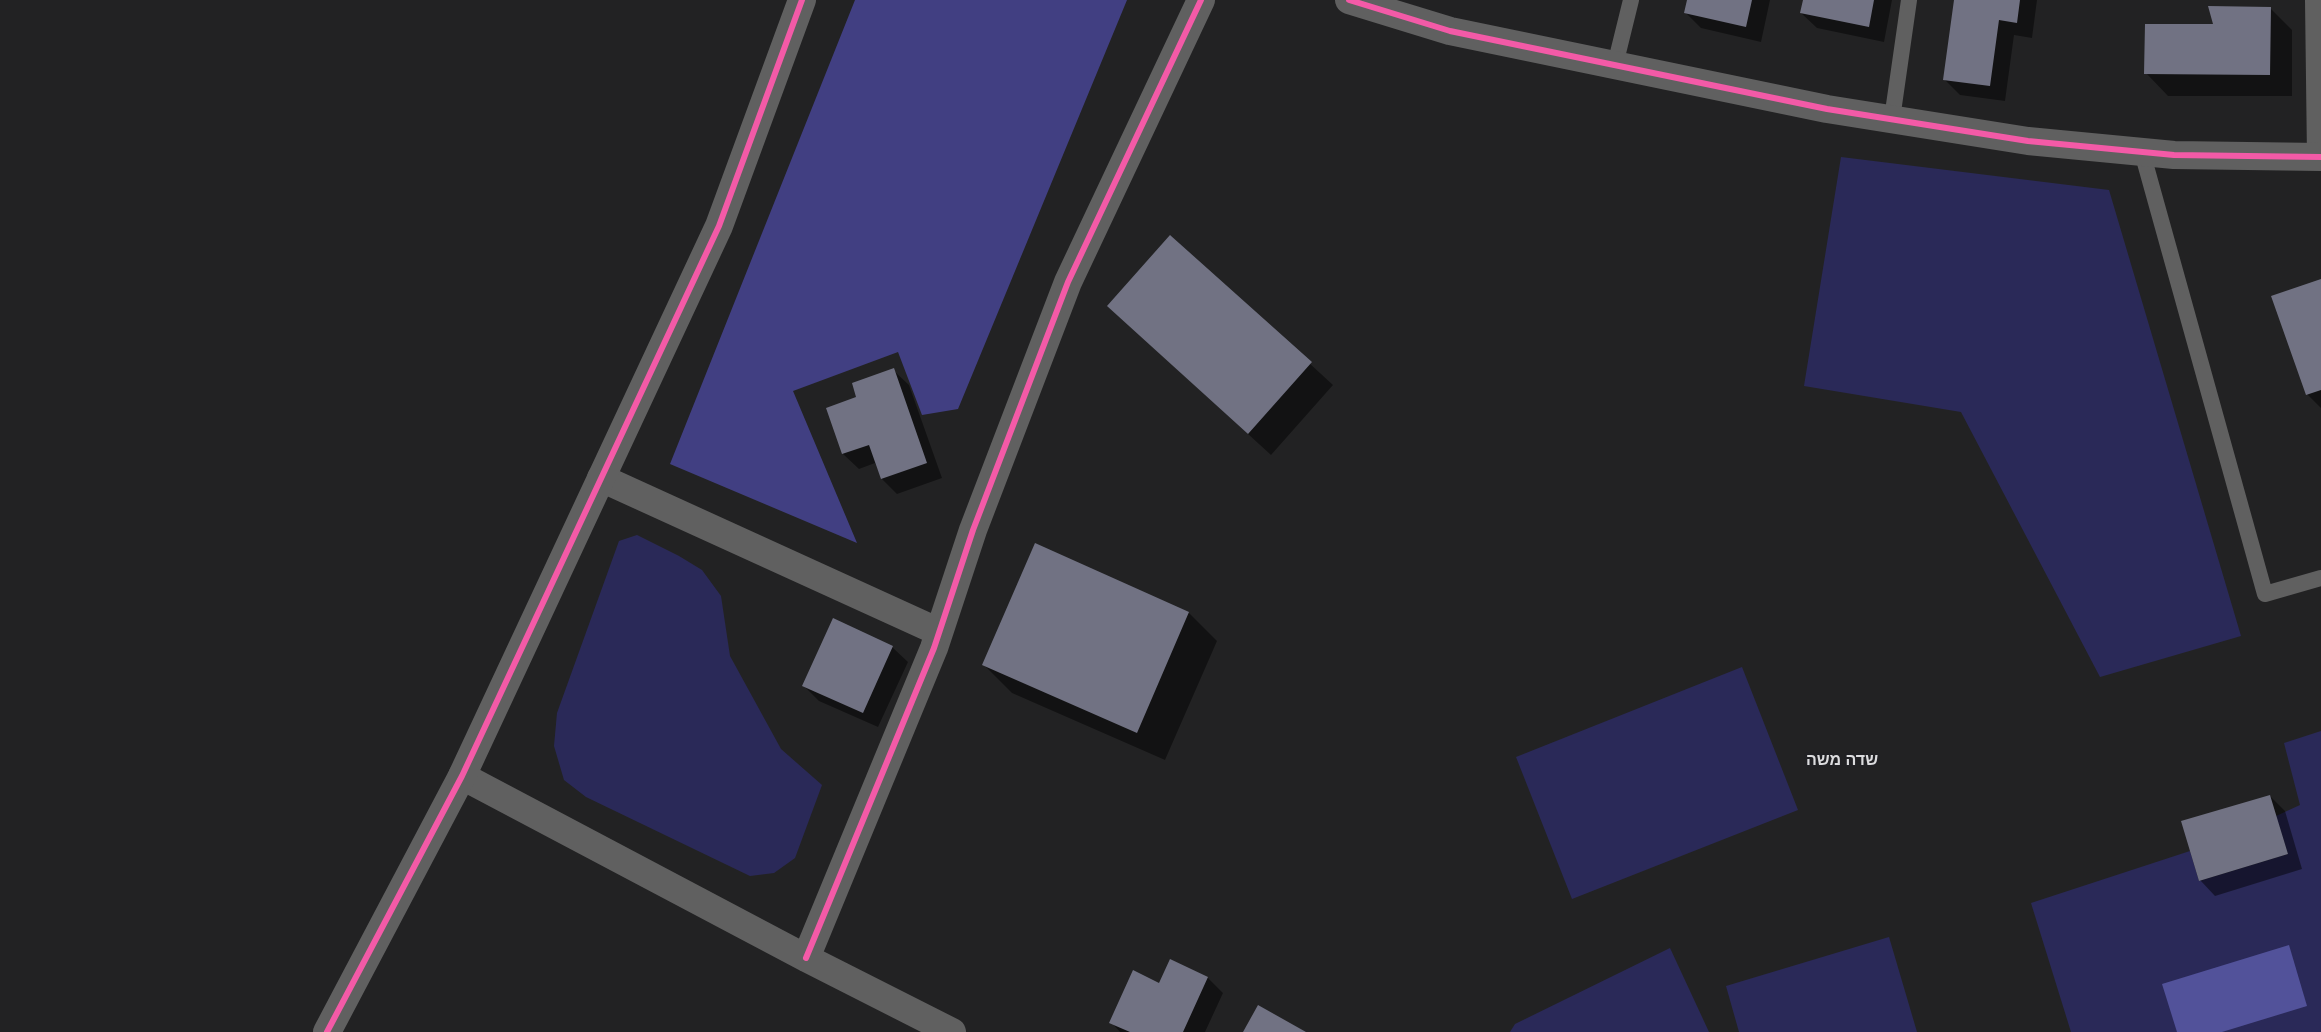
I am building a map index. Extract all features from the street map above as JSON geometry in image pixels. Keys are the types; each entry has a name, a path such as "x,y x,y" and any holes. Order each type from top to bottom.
{"street":[{"path":"327,1032 462,776 719,226 802,0"},
{"path":"806,958 939,632 973,530 1068,282 1201,0"},
{"path":"1350,0 1450,31 1827,109 2028,141 2174,155 2318,157"},
{"path":"601,478 939,632"},
{"path":"462,776 806,958 952,1032"}],"lane":[{"path":"1615,65 1631,0"},
{"path":"1892,119 1909,0"},
{"path":"2313,0 2318,157"},
{"path":"2142,152 2265,594 2321,578"}],"shaded area":[{"path":"855,0 1127,0 958,409 922,415 898,352 793,391 857,543 670,464"},
{"path":"1841,157 2109,190 2241,636 2100,677 1961,412 1804,386"},
{"path":"637,535 702,570 721,596 730,656 781,749 822,785 795,858 774,873 750,876 586,797 564,780 554,746 557,713 619,541"},
{"path":"1742,667 1798,810 1572,899 1516,757"},
{"path":"2321,731 2321,1032 2071,1032 2031,903 2190,851 2199,881 2288,854 2276,816 2300,805 2284,743"},
{"path":"1889,937 1917,1032 1739,1032 1726,986"},
{"path":"2289,945 2307,1006 2222,1032 2177,1032 2162,984"},
{"path":"1670,948 1709,1032 1510,1032 1515,1024"}],"building":[{"path":"1687,0 1752,0 1746,27 1684,13"},
{"path":"1803,0 1874,0 1869,27 1800,13"},
{"path":"1954,0 2020,0 2017,23 1999,20 1990,86 1943,80"},
{"path":"2208,6 2271,7 2270,75 2144,74 2145,24 2213,24"},
{"path":"1170,235 1312,362 1248,434 1107,306"},
{"path":"2321,279 2321,390 2306,395 2271,296"},
{"path":"894,368 927,463 881,479 869,445 842,454 826,408 856,397 852,383"},
{"path":"1035,543 1189,612 1137,733 982,665"},
{"path":"833,618 893,646 863,713 802,686"},
{"path":"2270,795 2288,854 2199,881 2181,821"},
{"path":"1170,959 1208,977 1183,1032 1130,1032 1109,1023 1133,970 1159,983"},
{"path":"1258,1005 1306,1032 1243,1032"}],"cycle path":[{"path":"327,1032 462,776 719,226 802,0"},
{"path":"806,958 934,648 973,530 1068,282 1201,0"},
{"path":"1349,0 1450,31 1827,109 2028,141 2174,155 2321,157"}],"district":[{"name":"שדה משה","path":"1842,761"}]}
